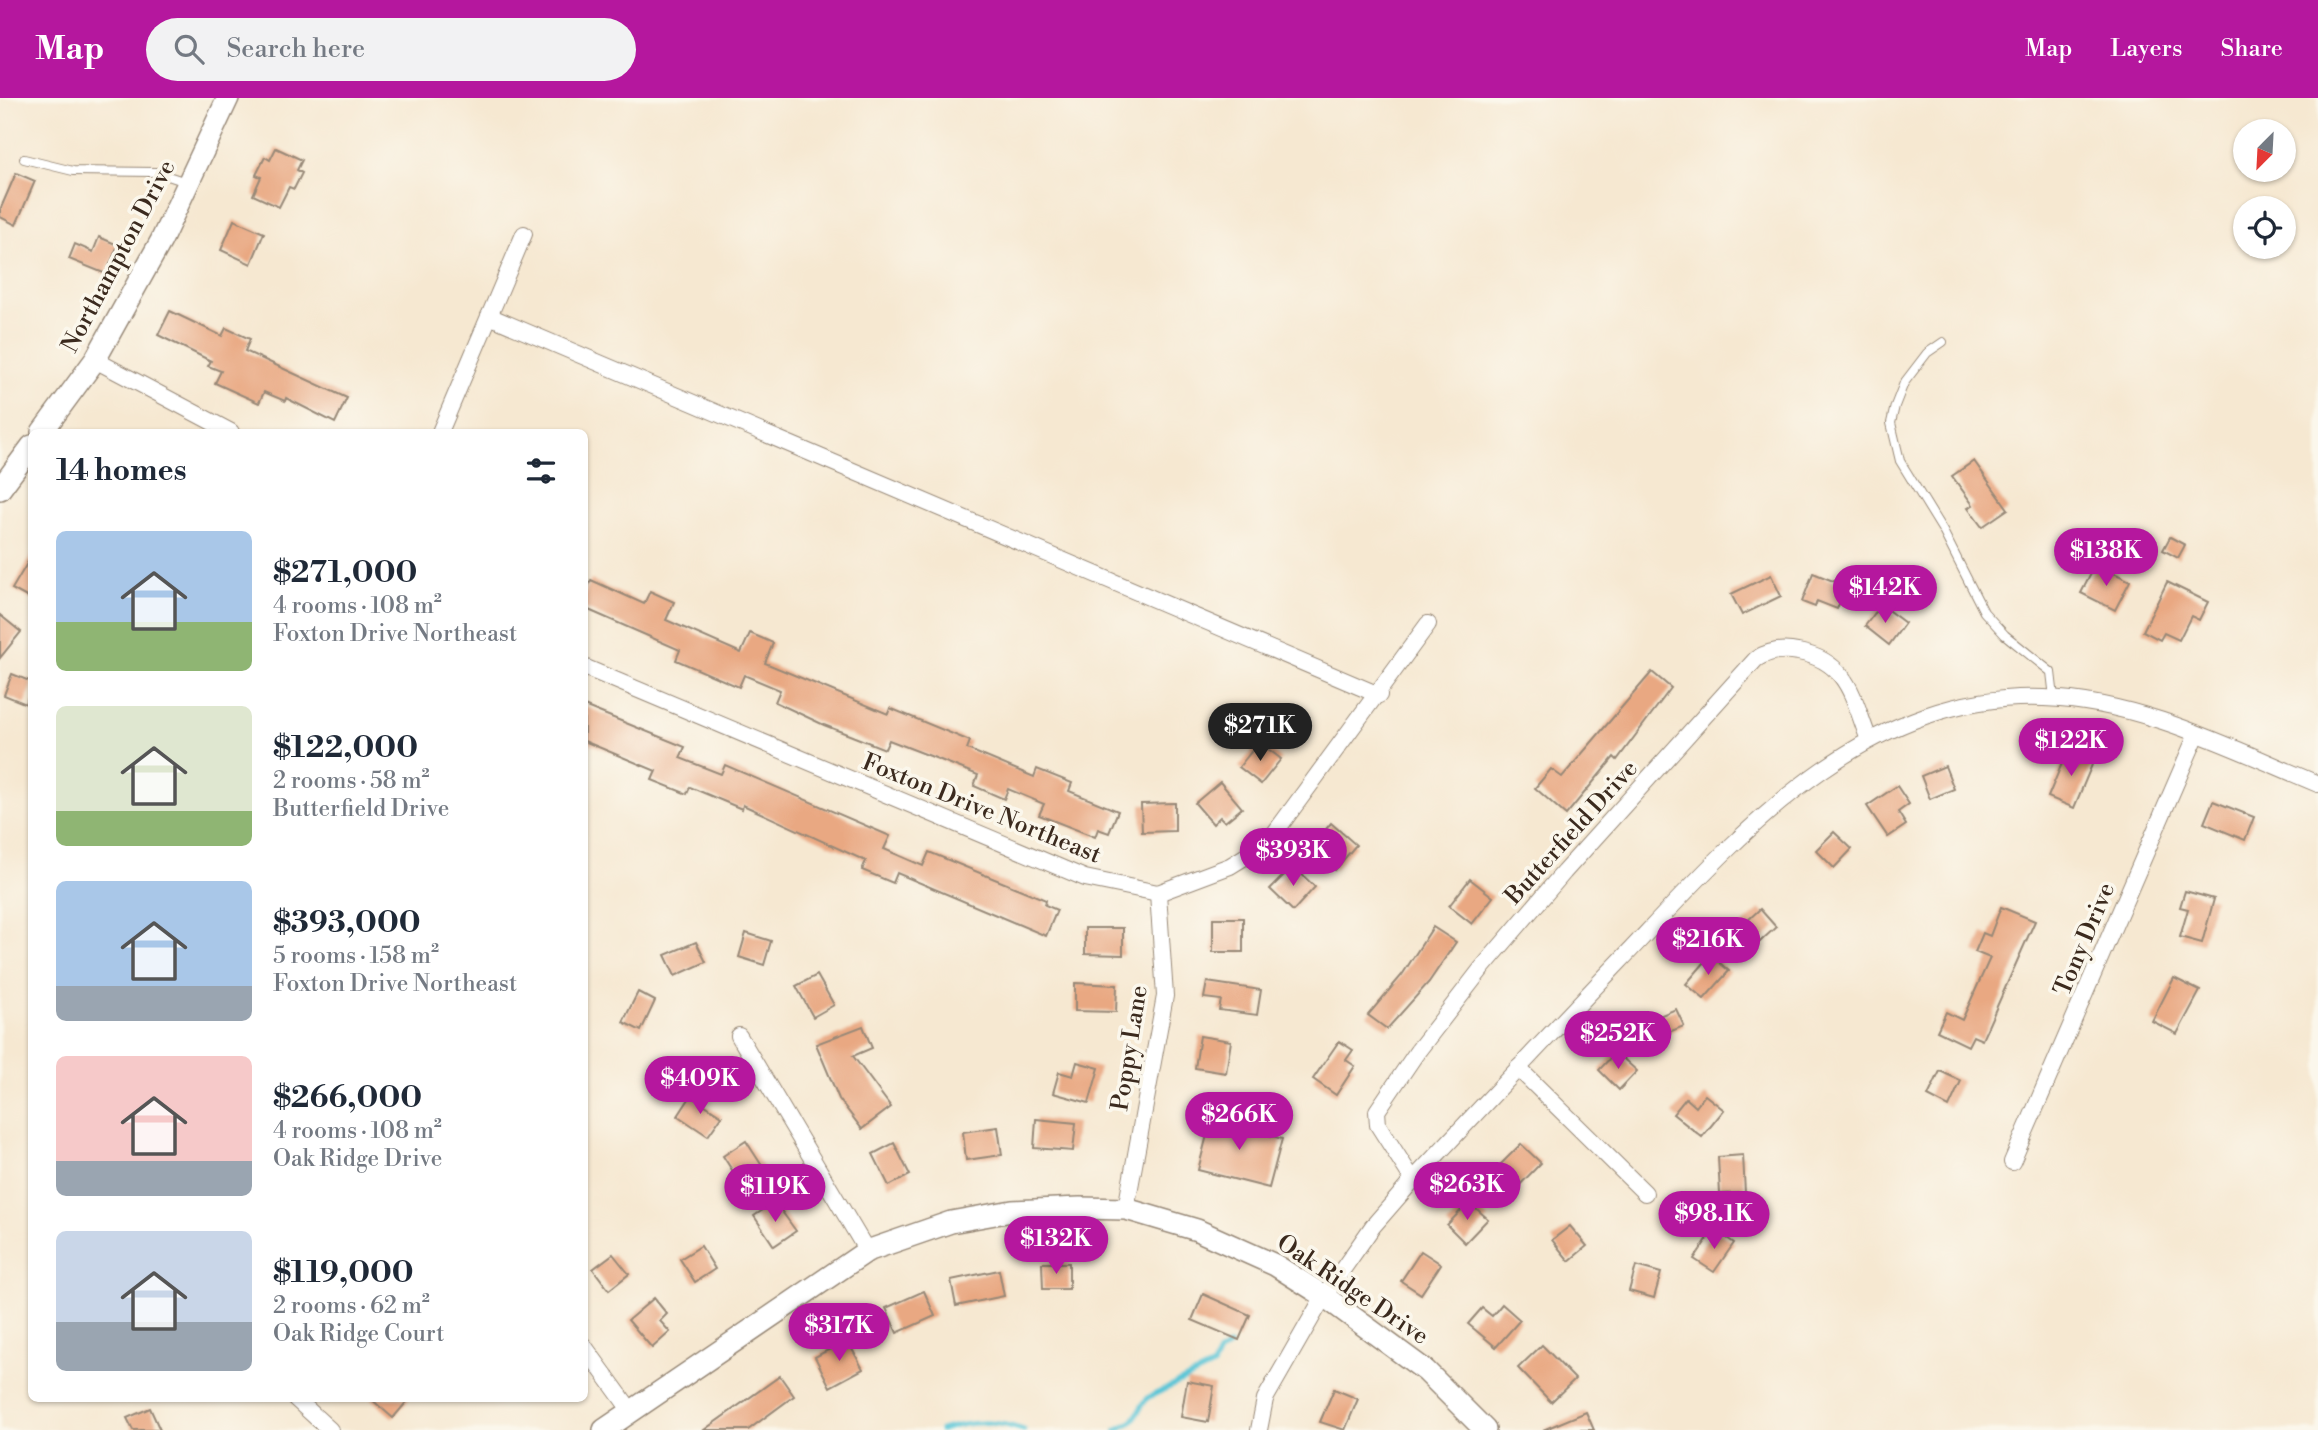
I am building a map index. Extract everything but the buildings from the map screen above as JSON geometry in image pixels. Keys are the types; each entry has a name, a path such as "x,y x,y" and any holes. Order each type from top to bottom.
{"street":[{"name":"Northampton Drive","path":"44,429 95,360 161,241 228,98"},
{"path":"441,429 524,234"},
{"path":"489,316 1379,695"},
{"path":"95,360 225,429"},
{"path":"0,489 28,451"},
{"path":"1158,893 1230,866 1256,850 1273,834 1379,695 1429,624"},
{"name":"Butterfield Drive","path":"1413,1180 1378,1125 1377,1111 1417,1052 1482,968 1564,872 1756,659 1764,654 1789,650 1822,659 1836,668 1849,687 1869,740"},
{"name":"Foxton Drive Northeast","path":"588,669 1085,878 1158,893"},
{"path":"1259,1430 1265,1399 1324,1296 1373,1226 1413,1180 1726,850 1800,785 1869,740 1904,722 1945,709 1999,700 2054,698 2088,701 2132,712 2197,734 2318,784"},
{"name":"Tony Drive","path":"2012,1162 2197,734"},
{"name":"Poppy Lane","path":"1126,1209 1165,996 1158,893"},
{"path":"739,1036 867,1251"},
{"path":"1518,1068 1645,1193"},
{"name":"Oak Ridge Drive","path":"604,1430 867,1251 951,1222 1012,1211 1126,1209 1197,1230 1239,1247 1324,1296 1426,1371 1485,1430"},
{"path":"588,1351 631,1410"},
{"path":"299,1402 330,1430"}],"lane":[{"path":"24,159 73,171 156,172 189,183"},
{"path":"1942,342 1920,363 1905,383 1895,406 1891,423 1900,461 1943,531 1984,612 2006,635 2051,671 2054,698"}],"waterway":[{"path":"1116,1430 1132,1422 1147,1398 1213,1366 1219,1353 1229,1346"},
{"path":"941,1430 982,1423 1024,1430"}]}
